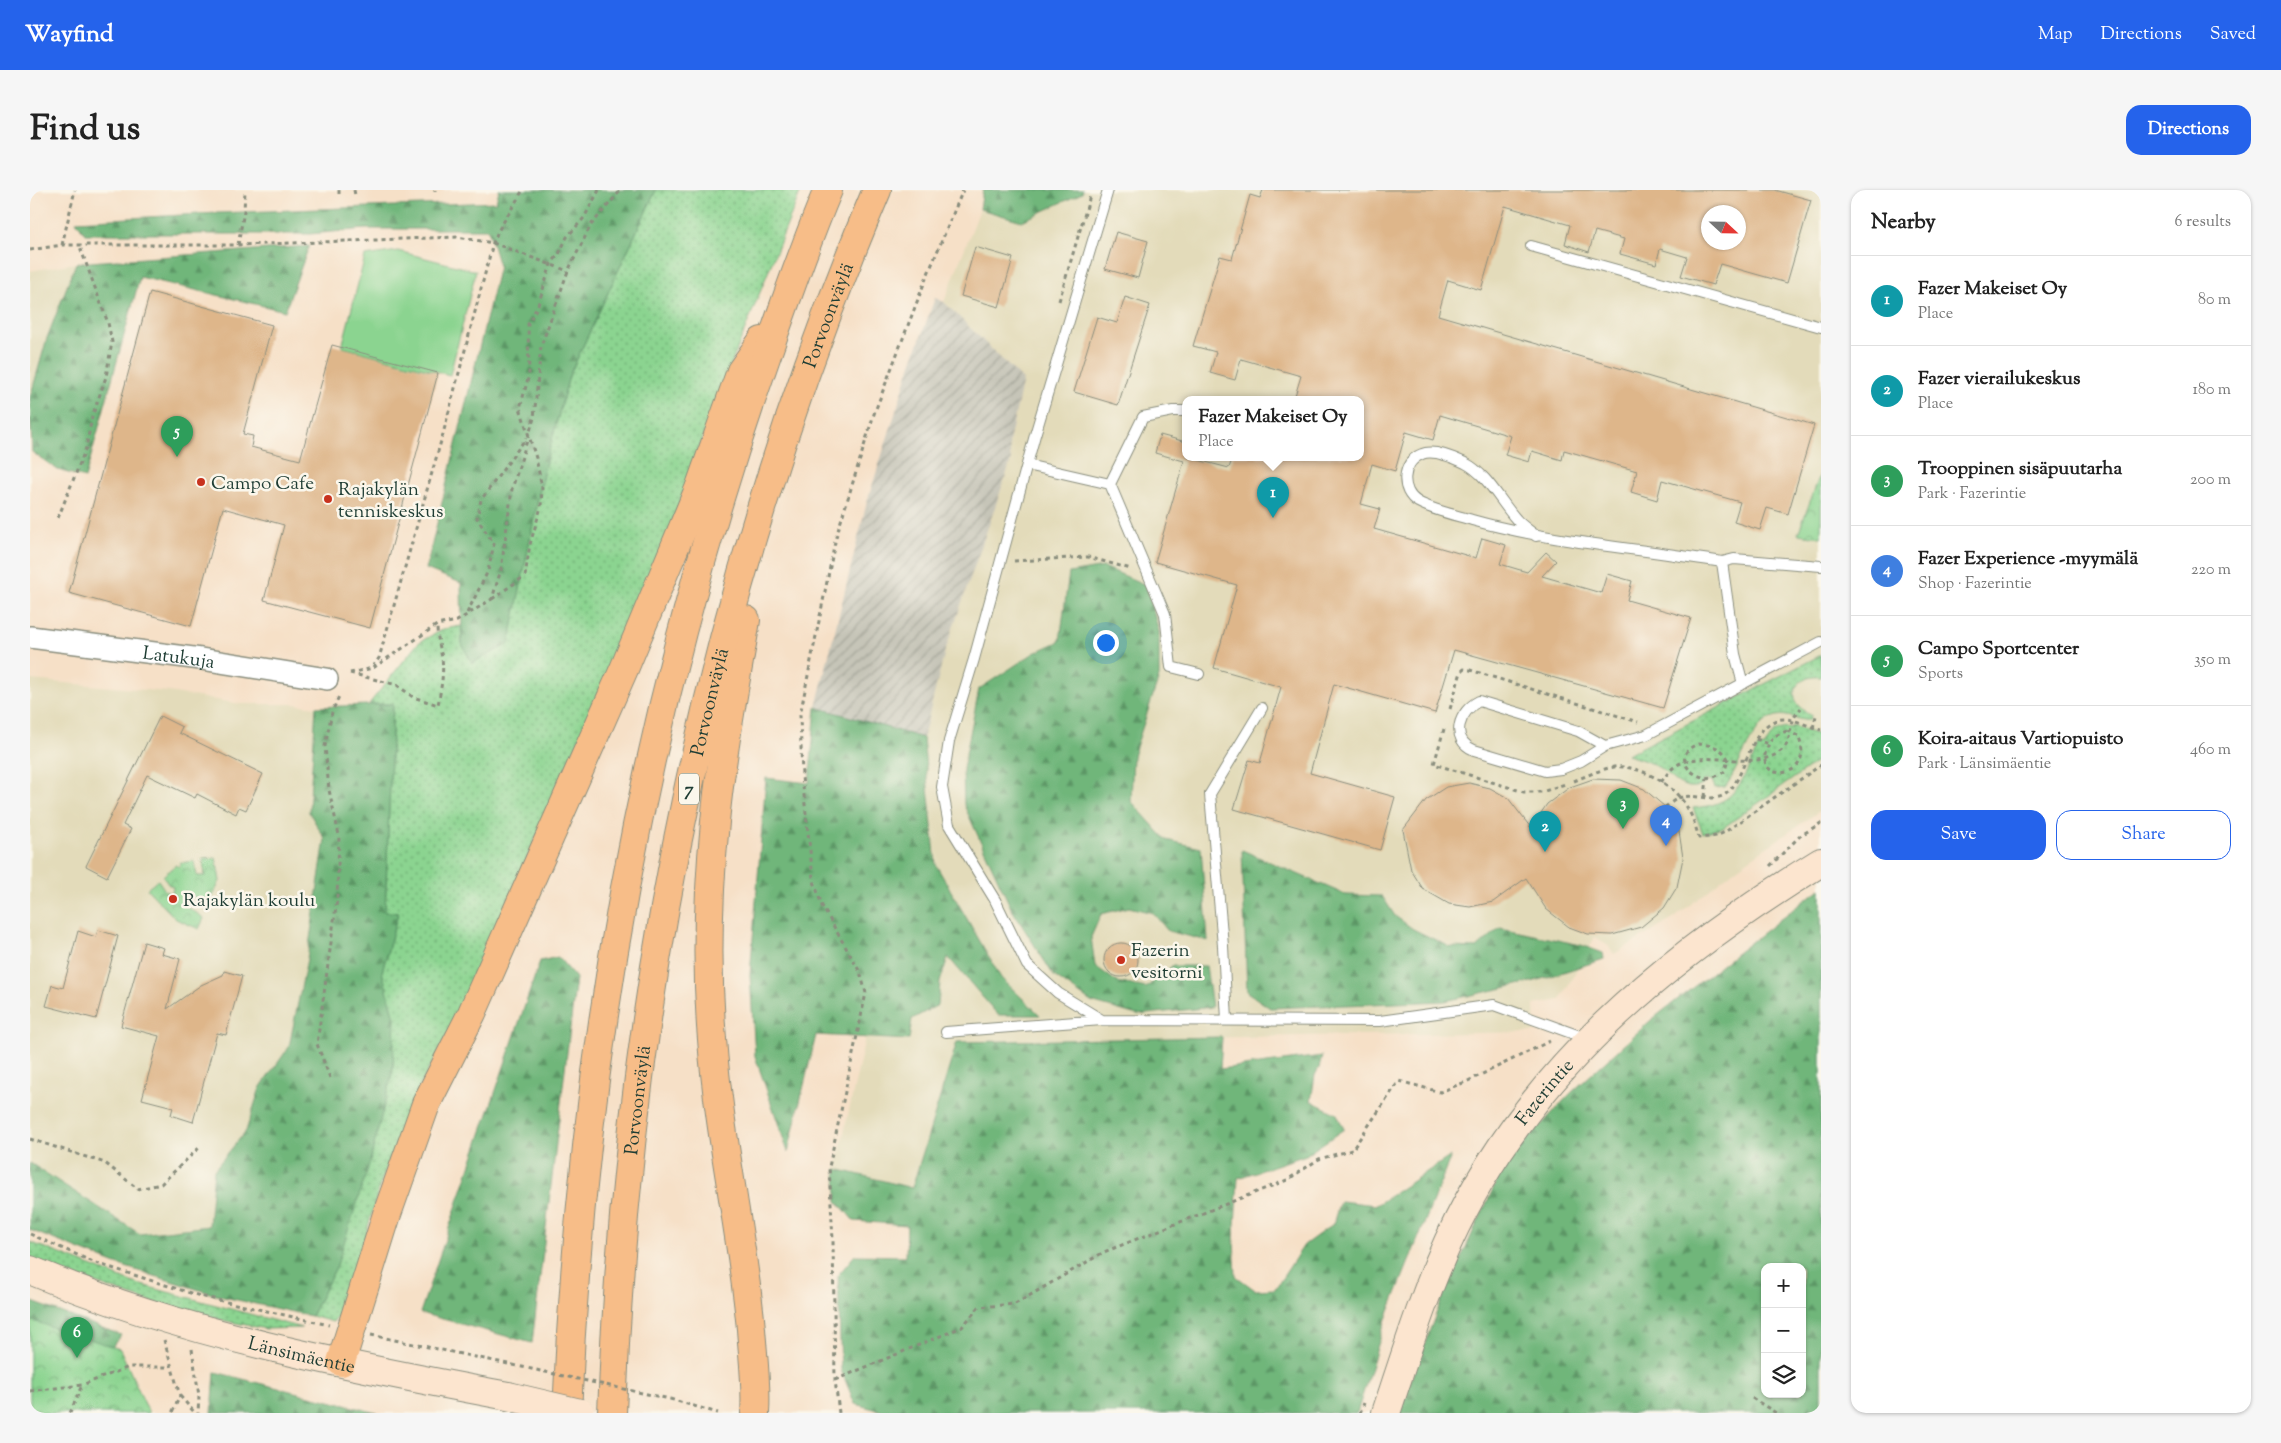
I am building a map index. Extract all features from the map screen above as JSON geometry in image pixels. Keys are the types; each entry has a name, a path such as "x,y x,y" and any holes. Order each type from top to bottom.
{"highway":[{"path":"567,1413 578,1231 591,1104 615,935 631,849 680,639 718,501 782,310 828,190"},
{"name":"Porvoonväylä","path":"612,1413 621,1248 633,1124 648,1011 666,899 709,702 768,484 838,284 877,190"},
{"path":"341,1362 386,1214 426,1104 472,1012 624,669 699,489 741,371 782,310"},
{"path":"755,1413 754,1364 748,1297 720,1114 712,1040 708,961 715,821 727,733 768,484"}],"main road":[{"name":"Fazerintie","path":"1386,1413 1417,1320 1448,1242 1485,1172 1520,1121 1557,1074 1579,1035 1711,934 1765,896 1821,862"},
{"name":"Länsimäentie","path":"30,1270 157,1316 192,1326 341,1362 508,1396 580,1413"}],"street":[{"name":"Latukuja","path":"30,637 201,659 338,683"}],"lane":[{"path":"1102,1020 1058,993 1027,965 995,900 949,825 942,787 949,741 974,659 1027,465 1108,190"},
{"path":"1531,246 1821,327"},
{"path":"1182,411 1143,417 1110,484 1165,614 1172,667 1199,674"},
{"path":"1536,536 1517,521 1485,480 1465,463 1432,453 1422,454 1408,466 1405,484 1409,494 1416,502 1429,508 1536,536 1722,562 1734,559 1821,566"},
{"path":"1027,465 1110,484"},
{"path":"1722,562 1735,654 1743,684"},
{"path":"1605,746 1578,731 1479,701 1470,706 1463,715 1459,727 1460,737 1464,746 1545,771 1561,769 1581,761 1605,746 1646,736 1821,642"},
{"path":"1227,1020 1223,946 1210,794 1262,708"},
{"path":"946,1032 1102,1020 1380,1021 1494,1005 1579,1035"}],"path":[{"path":"62,245 75,190"},
{"path":"238,245 244,211 245,190"},
{"path":"339,190 340,197"},
{"path":"354,190 355,195"},
{"path":"372,668 379,658 441,443 493,243 523,190"},
{"path":"330,1078 316,1044 337,899 338,835 329,790 325,746 338,683 350,673 372,668 437,626 457,621 525,576 530,544 541,507 542,488 536,458 520,408 529,375 528,324 538,305 551,264 559,254 567,237 584,218 599,190"},
{"path":"492,599 501,570 512,489 534,418 541,346 568,271 591,225 620,190"},
{"path":"839,1413 835,1380 833,1240 829,1167 866,993 860,972 822,906 813,878 802,777 800,715 836,537 874,414 925,281 963,190"},
{"path":"30,250 79,244 238,245 458,237 493,243 568,271"},
{"path":"58,518 70,491 76,468 86,448 92,416 106,377 112,342 108,323 79,244"},
{"path":"466,615 488,571 494,544 477,518 481,500 528,436"},
{"path":"350,673 397,685 413,697 438,705 443,678 442,653 437,641 437,626"},
{"path":"1448,715 1461,672 1464,669 1601,710 1632,722 1641,722"},
{"path":"1661,782 1669,772 1685,762 1705,758 1765,758 1782,750 1786,745 1793,721 1801,708"},
{"path":"1813,728 1816,716"},
{"path":"1665,807 1680,797 1724,795 1736,779 1756,739 1765,727 1774,722 1784,719 1821,730"},
{"path":"1446,723 1434,764 1524,792 1542,792 1613,767 1627,767 1661,782 1680,797 1688,808 1699,838 1716,836 1725,832 1821,765"},
{"path":"1791,731 1798,736 1801,746 1799,759 1793,768 1784,774 1774,773 1769,768 1765,758 1769,744 1777,733 1791,731"},
{"path":"1756,739 1769,744"},
{"path":"1698,744 1717,748 1726,754 1728,759 1726,771 1716,777 1707,778 1694,774 1685,762 1687,751 1698,744"},
{"path":"1705,797 1707,778"},
{"path":"835,1380 962,1327 979,1307 1015,1304 1104,1252 1287,1180 1319,1159 1352,1150 1399,1081 1440,1092 1579,1035"},
{"path":"30,1139 105,1162 138,1190 160,1184 199,1148"},
{"path":"30,1234 93,1262 200,1296 397,1342 670,1400 718,1413"},
{"path":"157,1316 170,1367 180,1396 197,1413"},
{"path":"192,1326 192,1351 197,1372 197,1413"},
{"path":"30,1391 82,1386 129,1367 170,1367"},
{"path":"70,1413 82,1386"},
{"path":"172,1413 180,1396"},
{"path":"1752,1398 1776,1413"}],"shaded area":[{"path":"1083,190 1821,190 1821,810 1738,867 1670,921 1614,954 1607,944 1595,937 1560,1000 1534,1005 1535,1032 957,1042 912,1188 836,1169 878,980 867,951 945,651 1011,461 1009,443 1023,380 944,302 980,209 1022,221 1082,193"},
{"path":"76,263 47,338 30,398 30,271"},
{"path":"935,298 944,302 1023,380 1009,442 1011,461 945,651 923,738 816,707 867,502 911,364"},
{"name":"Rajakylän koulu","path":"30,680 169,692 240,704 294,704 316,707 309,812 325,839 307,959 289,1047 260,1088 246,1131 214,1170 209,1227 140,1234 30,1163"}],"green space":[{"path":"499,190 656,190 569,376 544,469 509,644 472,663 462,644 461,583 426,569 499,266 488,229 366,229 310,234 85,234 76,221 218,213 496,202"},
{"path":"656,190 801,190 714,407 670,529 461,1009 412,1101 380,1185 348,1297 342,1310 333,1322 311,1316 337,1265 395,1018 382,972 398,913 385,912 393,704 369,704 418,643 443,629 461,626 462,644 472,663 509,643 544,469 569,376"},
{"path":"983,190 1083,190 1082,193 1022,221 980,209"},
{"path":"309,246 285,311 140,277 85,478 58,470 32,452 30,398 47,338 76,263"},
{"path":"398,251 476,271 450,375 342,347 365,256"},
{"path":"1821,472 1821,537 1798,534"},
{"path":"1104,567 1146,585 1159,632 1159,677 1133,756 1131,801 1166,840 1201,848 1208,941 1168,931 1153,913 1129,907 1101,914 1091,937 1095,966 1117,982 1146,988 1172,966 1206,966 1212,1007 1137,1015 1091,1002 1054,976 1011,908 964,805 963,769 979,689 1034,653 1060,641 1069,573"},
{"path":"1821,655 1821,677 1809,678 1800,682 1795,691 1796,702 1806,713 1811,715 1810,720 1781,715 1767,720 1753,736 1725,787 1715,788 1712,780 1703,781 1701,786 1688,787 1678,783 1660,768 1644,760 1627,755"},
{"path":"393,704 385,912 398,913 382,972 395,1018 393,1070 370,1161 337,1265 311,1316 219,1296 116,1264 30,1230 30,1163 140,1234 209,1226 214,1170 246,1131 260,1088 289,1047 307,959 325,839 309,812 316,707"},
{"path":"816,707 923,738 936,865 1001,978 1040,1015 998,1015 948,957 940,982 938,1005 912,1019 909,1040 816,1035 788,1152 755,1056 750,975 766,778 809,783"},
{"path":"1793,726 1821,736 1821,759 1724,827 1703,833 1693,808 1714,804 1727,798 1733,793 1743,778 1758,748 1765,747 1772,735 1778,730 1792,729"},
{"path":"1242,850 1346,895 1382,896 1395,916 1413,929 1450,947 1477,948 1500,928 1581,945 1603,953 1604,959 1535,981 1445,1001 1270,1008 1247,992"},
{"path":"216,858 220,881 209,904 193,896 184,897 182,900 184,905 204,918 199,929 176,919 147,889 158,880 166,892 172,893 173,887 168,884 163,876 176,865 179,867 181,863 194,861 197,876 205,876 203,859"},
{"path":"1821,889 1821,1413 1398,1413 1441,1301 1505,1163 1571,1093 1650,1021"},
{"path":"558,957 576,978 532,1343 420,1313 540,961"},
{"path":"1222,1037 1220,1069 1322,1056 1315,1075 1311,1101 1337,1114 1344,1129 1306,1155 1238,1178 1234,1241 1236,1276 1255,1290 1275,1289 1304,1245 1333,1224 1340,1201 1376,1205 1451,1156 1386,1319 1357,1413 889,1413 855,1404 841,1370 838,1275 855,1255 906,1256 907,1225 854,1221 837,1201 836,1169 912,1188 957,1042"},
{"path":"30,1242 134,1283 302,1328 266,1329 226,1321 141,1299 30,1260"},
{"path":"30,1301 121,1335 105,1356 30,1341"},
{"path":"30,1320 120,1349 149,1413 30,1413"},
{"path":"215,1372 377,1413 212,1413"}],"building":[{"path":"1263,190 1775,190 1811,200 1787,283 1720,264 1713,285 1681,276 1687,257 1660,249 1656,264 1620,254 1624,239 1595,231 1589,252 1565,244 1570,225 1505,206 1481,290 1448,280 1438,315 1814,425 1788,514 1767,508 1760,530 1734,522 1740,502 1662,480 1657,500 1631,492 1637,471 1564,450 1562,460 1532,451 1529,462 1505,455 1511,436 1440,415 1433,440 1406,432 1395,471 1372,464 1361,504 1380,509 1374,529 1476,558 1482,538 1506,545 1500,564 1527,572 1546,552 1556,561 1542,576 1601,593 1607,574 1632,581 1627,600 1691,618 1663,708 1454,650 1435,713 1334,684 1310,773 1395,797 1380,850 1234,809 1249,760 1260,763 1281,687 1214,668 1237,585 1155,562 1184,461 1202,461 1229,468 1232,461 1364,461 1364,396 1295,396 1301,376 1241,359 1235,380 1210,373 1216,352 1193,346 1220,256 1232,259 1250,195 1260,198"},
{"path":"1116,232 1148,241 1138,278 1105,269"},
{"path":"975,247 1013,258 999,307 961,296"},
{"path":"150,292 272,325 243,434 253,436 251,447 300,460 332,345 438,373 370,628 264,600 284,525 223,508 191,626 69,593"},
{"path":"1125,297 1150,305 1118,405 1074,392 1097,317 1117,323"},
{"path":"1160,435 1182,441 1182,460 1155,453"},
{"path":"160,716 182,727 179,733 263,774 246,810 239,807 236,814 197,794 195,798 147,775 123,825 131,829 107,877 86,866"},
{"path":"1593,779 1621,780 1644,789 1665,807 1679,831 1683,858 1677,887 1664,908 1641,927 1612,935 1588,934 1569,927 1546,909 1526,878 1493,902 1470,907 1449,904 1423,889 1411,870 1403,830 1426,800 1446,787 1469,783 1490,788 1508,798 1531,828 1547,804 1570,787"},
{"path":"98,930 118,936 96,1019 46,1006 52,985 63,988 78,931 96,937"},
{"path":"144,942 164,948 162,954 180,959 167,1009 201,985 223,975 224,971 242,976 226,1035 217,1033 193,1122 171,1115 173,1107 142,1099 159,1036 121,1026"},
{"name":"Fazerin vesitorni","path":"1121,943 1128,944 1133,948 1137,953 1137,967 1133,972 1128,976 1121,977 1114,976 1109,972 1105,967 1104,960 1105,953 1109,948 1114,944"}],"place":[{"name":"Campo Sportcenter","path":"177,457"},
{"name":"Campo Cafe","path":"201,482"},
{"name":"Rajakylän tenniskeskus","path":"328,499"},
{"name":"Fazer Makeiset Oy","path":"1273,518"},
{"name":"Trooppinen sisäpuutarha","path":"1623,829"},
{"name":"Fazer Experience -myymälä","path":"1666,846"},
{"name":"Fazer vierailukeskus","path":"1545,852"},
{"name":"Rajakylän koulu","path":"173,899"},
{"name":"Fazerin vesitorni","path":"1121,960"},
{"name":"Koira-aitaus Vartiopuisto","path":"77,1358"}]}
